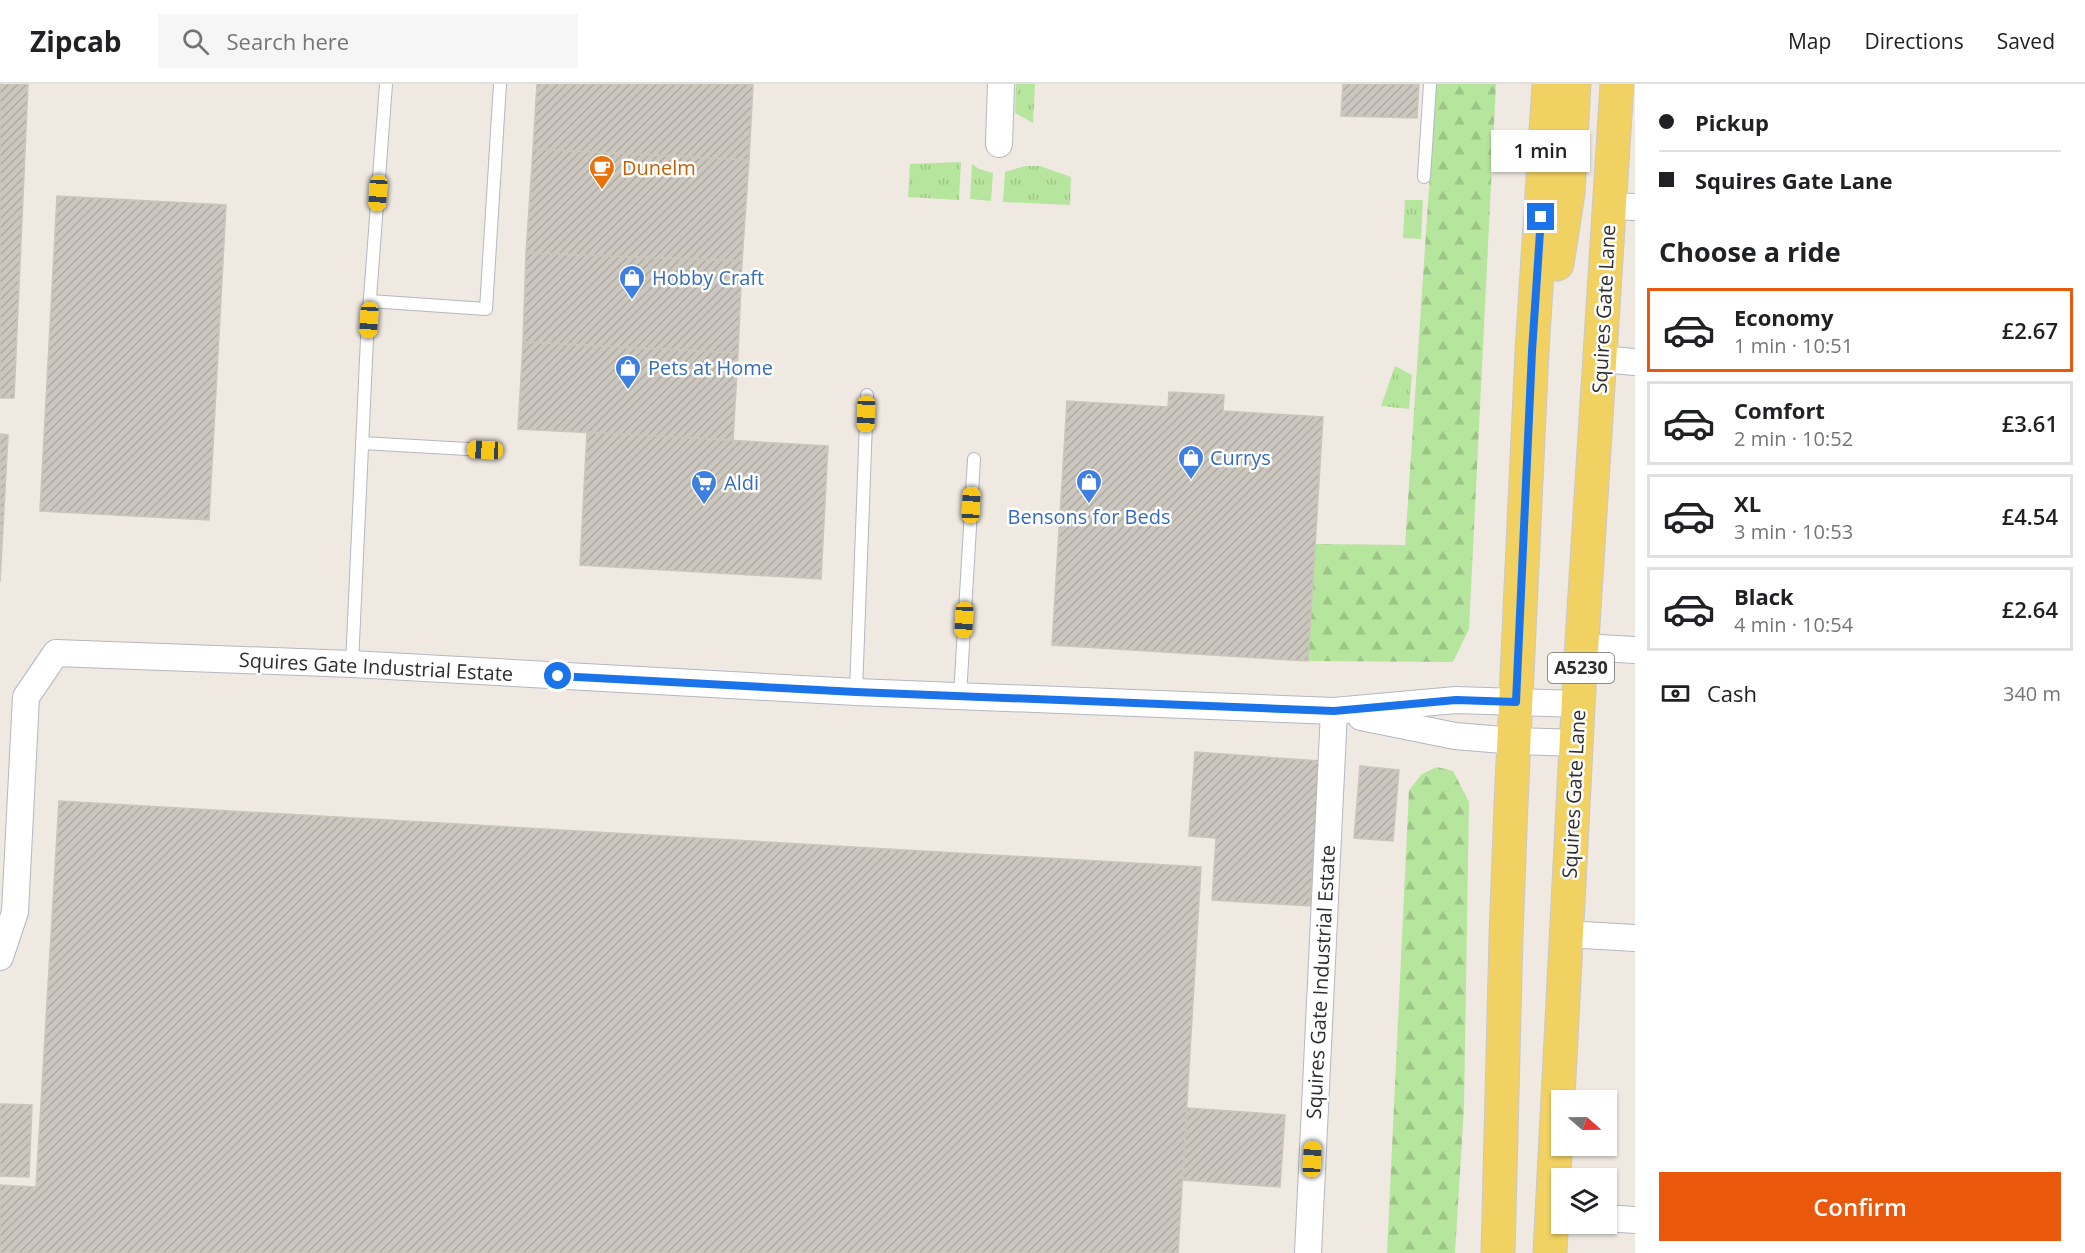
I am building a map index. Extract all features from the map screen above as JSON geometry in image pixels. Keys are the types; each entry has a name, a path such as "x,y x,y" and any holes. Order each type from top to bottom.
{"main road":[{"name":"A5230","path":"1498,1253 1506,936 1516,702 1530,402 1549,84"},
{"path":"1530,402 1568,193 1574,84"},
{"name":"Squires Gate Lane","path":"1558,1168 1566,934 1578,704 1601,359 1622,206 1617,84"},
{"name":"Squires Gate Lane","path":"1550,1253 1553,1234"}],"street":[{"path":"999,144 1001,84"},
{"path":"1601,359 1635,362"},
{"path":"1582,647 1635,650"},
{"name":"Squires Gate Industrial Estate","path":"0,957 15,912 26,697 56,654 352,664 856,692 1334,711 1456,700 1578,704"},
{"path":"1334,711 1455,736 1576,743"},
{"name":"Squires Gate Industrial Estate","path":"1308,1253 1334,711"},
{"path":"1566,934 1635,938"},
{"path":"1617,1219 1635,1220"}],"lane":[{"path":"352,664 370,301 386,84"},
{"path":"370,301 486,309 500,84"},
{"path":"1424,177 1430,84"},
{"path":"856,692 867,394"},
{"path":"362,443 485,450"},
{"path":"960,696 974,459"}],"green space":[{"path":"1016,84 1035,84 1033,123 1015,113"},
{"path":"1436,84 1496,84 1469,629 1453,662 1308,661 1315,544 1405,545"},
{"path":"961,162 959,200 908,197 910,164"},
{"path":"972,164 979,169 993,173 991,201 970,199"},
{"path":"1025,166 1040,166 1071,177 1070,205 1003,202 1005,172"},
{"path":"1405,200 1423,200 1421,239 1403,238"},
{"path":"1395,366 1412,375 1409,409 1381,406"},
{"path":"1437,767 1453,771 1469,802 1464,1107 1455,1253 1387,1253 1409,790 1422,774"}],"building":[{"path":"0,84 28,84 14,398 0,398"},
{"path":"537,84 753,84 749,160 533,149"},
{"path":"1343,84 1419,84 1417,118 1341,116"},
{"name":"Dunelm","path":"533,149 749,160 742,261 526,253"},
{"path":"57,196 226,205 209,520 40,511"},
{"name":"Hobby Craft","path":"526,253 742,261 738,353 523,342"},
{"name":"Pets at Home","path":"523,342 738,353 733,440 518,429"},
{"name":"Currys","path":"1169,392 1224,395 1223,411 1323,417 1308,661 1052,645 1067,401 1168,407"},
{"name":"Aldi","path":"587,432 828,446 821,579 580,565"},
{"path":"0,434 8,435 0,582"},
{"path":"1195,752 1320,761 1310,906 1212,900 1216,838 1189,836"},
{"path":"1360,766 1399,770 1393,841 1354,838"},
{"path":"59,801 1201,867 1178,1253 0,1253 0,1185 36,1187"},
{"path":"0,1104 32,1105 29,1177 0,1176"},
{"path":"1187,1108 1285,1115 1280,1187 1183,1180"}],"place":[{"name":"Dunelm","path":"602,191"},
{"name":"Hobby Craft","path":"632,301"},
{"name":"Pets at Home","path":"628,391"},
{"name":"Currys","path":"1191,481"},
{"name":"Bensons for Beds","path":"1089,505"},
{"name":"Aldi","path":"704,506"}],"route":[{"path":"558,676 856,692 1334,711 1456,700 1516,702 1532,351 1541,217"}]}
